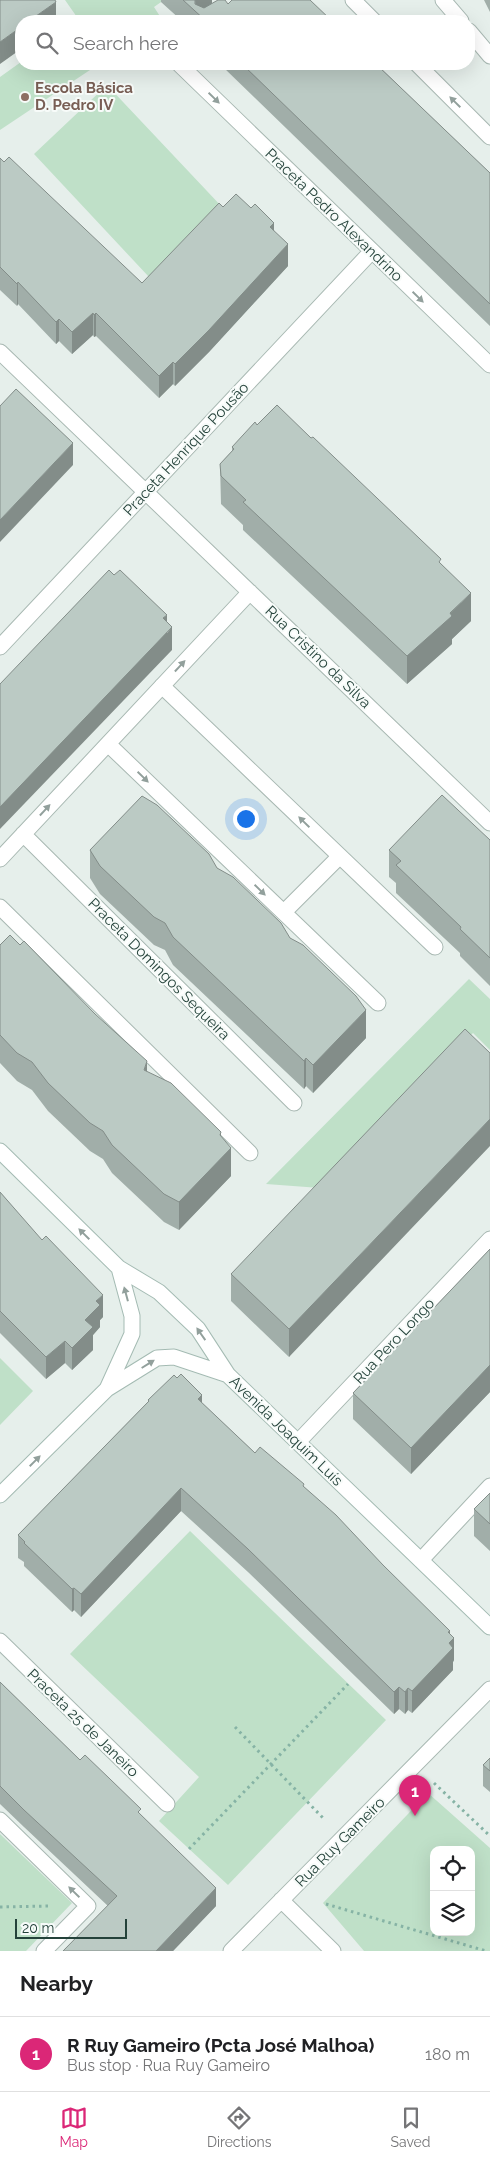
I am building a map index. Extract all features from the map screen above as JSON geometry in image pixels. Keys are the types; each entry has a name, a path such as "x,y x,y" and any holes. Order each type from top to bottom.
{"street":[{"path":"353,0 368,15"},
{"path":"443,0 456,15"},
{"path":"475,37 490,56"},
{"name":"Praceta Pedro Alexandrino","path":"185,70 371,252 490,365"},
{"path":"423,70 490,137"},
{"name":"Praceta Henrique Pousão","path":"0,647 371,252"},
{"name":"Rua Cristino da Silva","path":"0,352 490,823"},
{"path":"0,859 250,592"},
{"path":"162,686 435,947"},
{"path":"108,744 378,1003"},
{"name":"Praceta Domingos Sequeira","path":"23,834 294,1103"},
{"path":"284,912 340,856"},
{"path":"0,907 250,1153"},
{"name":"Avenida Joaquim Luís","path":"0,1151 119,1268 159,1292 198,1329 228,1375 490,1627"},
{"name":"Rua Pero Longo","path":"298,1442 490,1239"},
{"path":"107,1390 132,1334 132,1316 119,1268"},
{"path":"0,1495 107,1390 157,1358 174,1357 228,1375"},
{"path":"421,1560 490,1486"},
{"name":"Praceta 25 de Janeiro","path":"0,1641 167,1804"},
{"name":"Rua Ruy Gameiro","path":"231,1951 490,1689"},
{"path":"0,1820 88,1906 44,1951"},
{"path":"281,1900 333,1951"}],"path":[{"path":"189,1849 348,1684"},
{"path":"234,1727 343,1838"},
{"path":"416,1765 490,1836"},
{"path":"323,1903 486,1951"},
{"path":"0,1907 88,1906"}],"green space":[{"path":"65,0 164,0 154,7 159,15 76,15"},
{"path":"15,66 15,70 90,70 0,130 0,77"},
{"path":"107,85 223,208 149,277 34,154"},
{"path":"469,979 490,999 490,1050 473,1033 320,1188 266,1184"},
{"path":"0,1358 33,1391 0,1425"},
{"path":"190,1531 386,1720 228,1885 159,1821 199,1777 70,1654"},
{"path":"428,1793 490,1848 490,1951 364,1951 323,1903"},
{"path":"0,1834 72,1903 26,1951 0,1951"}],"building":[{"path":"0,0 55,0 56,2 38,15 15,15 15,31 0,42"},
{"path":"183,0 195,0 195,4 204,8 218,0 225,0 228,4 232,0 310,0 326,15 199,15"},
{"path":"248,70 382,70 490,173 490,304"},
{"path":"9,157 142,283 219,203 223,207 236,194 251,208 255,204 274,223 270,227 288,244 209,330 175,364 173,362 159,376 96,313 94,315 93,313 72,332 59,319 56,322 18,282 17,284 0,267 0,158 4,162"},
{"path":"16,389 73,443 0,520 0,406"},
{"path":"277,405 441,559 439,562 471,593 450,613 452,616 407,656 243,502 246,500 221,476 220,464 234,449 232,447 255,422 257,425"},
{"path":"109,570 114,575 120,570 167,615 163,618 172,627 0,807 0,684"},
{"path":"442,795 490,840 490,958 460,929 461,927 396,865 401,861 389,850"},
{"path":"142,796 157,805 209,854 217,868 233,877 281,923 290,938 303,945 356,996 366,1010 313,1065 306,1058 304,1061 173,937 165,923 154,917 100,866 90,850"},
{"path":"10,935 20,945 24,941 95,1014 147,1061 144,1070 171,1083 221,1132 220,1135 231,1148 179,1202 164,1194 112,1145 103,1131 90,1123 48,1083 32,1062 17,1053 0,1035 0,945"},
{"path":"465,1029 490,1053 490,1119 289,1329 231,1274"},
{"path":"0,1192 42,1240 46,1236 103,1295 96,1301 100,1305 85,1320 93,1327 72,1348 65,1341 46,1357 0,1311"},
{"path":"490,1249 490,1365 411,1448 353,1393"},
{"path":"181,1374 202,1395 198,1399 255,1453 260,1447 304,1484 303,1486 336,1515 383,1565 450,1631 448,1632 454,1638 449,1643 453,1648 412,1691 408,1688 405,1692 399,1687 394,1692 248,1549 181,1488 81,1594 74,1588 72,1589 18,1535 148,1400 174,1375 177,1378"},
{"path":"490,1493 490,1524 474,1509"},
{"path":"0,1682 80,1760 85,1755 141,1809 138,1812 216,1888 156,1951 63,1951 117,1896 0,1786"},
{"path":"490,1758 490,1771 483,1765"}],"place":[{"name":"Escola Básica D. Pedro IV","path":"25,97"},
{"name":"R Ruy Gameiro (Pcta José Malhoa)","path":"415,1816"}]}
